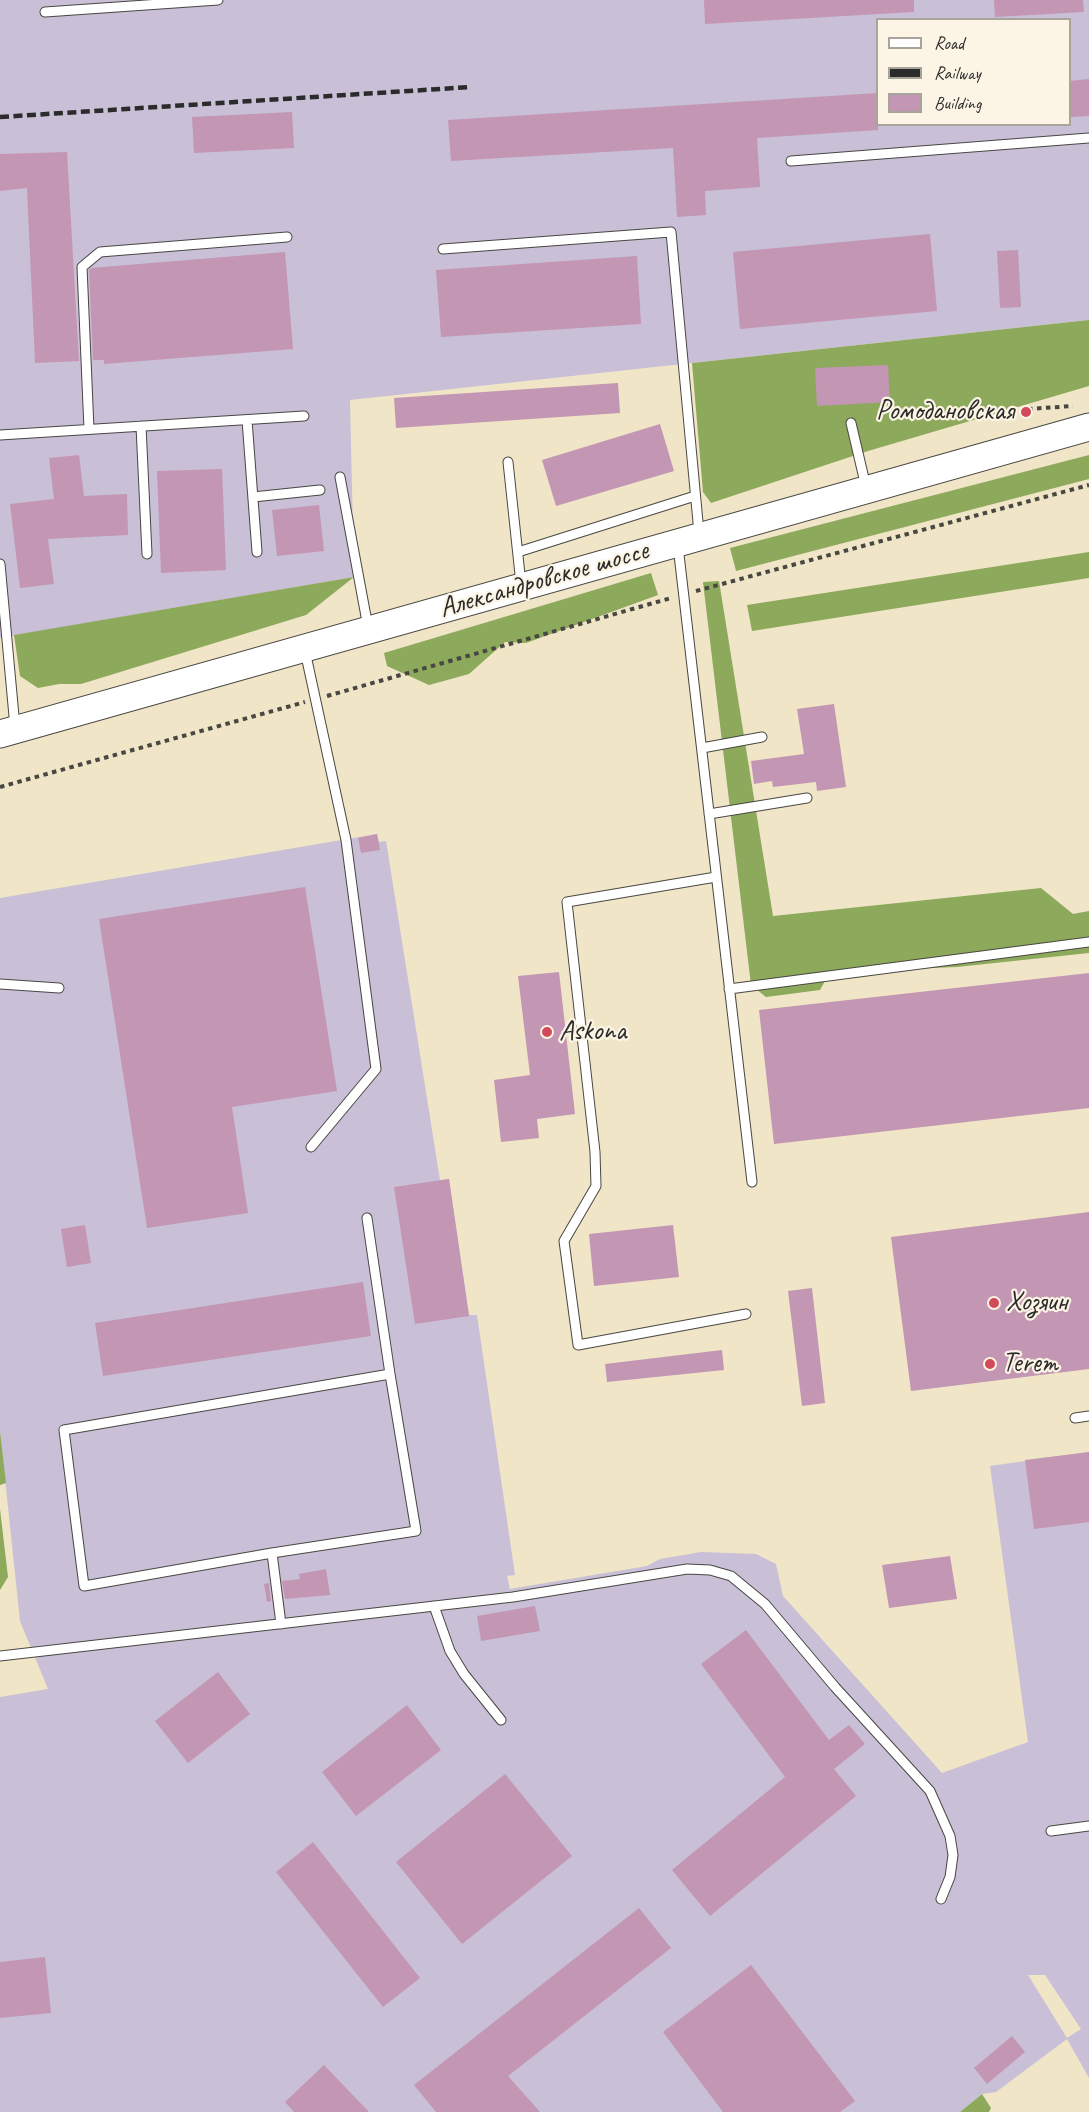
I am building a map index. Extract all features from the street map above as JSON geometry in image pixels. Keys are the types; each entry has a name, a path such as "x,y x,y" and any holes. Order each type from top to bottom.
{"main road":[{"name":"Александровское шоссе","path":"8,732 867,489 1082,417"}],"lane":[{"path":"45,12 218,0"},
{"path":"791,161 1089,138"},
{"path":"443,249 670,232 695,496 684,594 752,1182"},
{"path":"89,429 82,267 100,252 287,237"},
{"path":"0,435 304,416"},
{"path":"247,420 258,552"},
{"path":"851,423 867,489"},
{"path":"141,426 147,554"},
{"path":"508,462 522,586"},
{"path":"340,477 369,630"},
{"path":"253,497 320,490"},
{"path":"518,552 695,496"},
{"path":"0,564 8,732"},
{"path":"304,648 346,840 376,1069 311,1147"},
{"path":"702,748 762,737"},
{"path":"709,814 807,798"},
{"path":"716,877 567,902 595,1152 596,1186 564,1241 578,1346 746,1314"},
{"path":"729,989 1089,942"},
{"path":"0,984 59,988"},
{"path":"367,1218 416,1531 272,1552 84,1586 64,1430 390,1374"},
{"path":"1075,1418 1089,1416"},
{"path":"272,1552 281,1624"},
{"path":"0,1656 513,1597 687,1569 710,1570 731,1576 765,1604 835,1687 930,1791 950,1836 953,1855 950,1877 941,1899"},
{"path":"434,1606 450,1651 464,1674 501,1720"},
{"path":"1051,1831 1089,1826"}],"path":[{"path":"1028,409 1082,417"},
{"path":"0,787 684,594 1089,484"}],"shaded area":[{"path":"0,0 1089,0 1089,320 350,400 354,577 0,638"},
{"path":"377,834 379,842 386,841 440,1180 449,1179 469,1315 477,1315 515,1575 507,1576 510,1589 647,1566 660,1559 701,1552 756,1554 776,1564 783,1596 942,1773 1028,1742 990,1466 1089,1452 1089,2078 1067,2039 996,2092 982,2094 960,2112 0,2112 0,1697 48,1689 20,1621 0,1431 0,898","holes":["1028,1975 1045,1975 1081,2029 1067,2038"]}],"green space":[{"path":"1089,320 1089,386 868,451 711,503 703,492 692,363"},
{"path":"1089,455 1089,479 736,571 730,548"},
{"path":"1089,552 1089,578 752,631 747,605"},
{"path":"651,573 658,595 526,643 505,642 469,674 429,685 387,666 384,653"},
{"path":"354,577 306,615 81,684 59,684 38,688 20,676 14,635"},
{"path":"719,581 773,916 1041,888 1073,914 1089,911 1089,953 957,967 830,972 820,990 766,997 751,985 703,582"},
{"path":"0,1431 6,1483 0,1485"},
{"path":"0,1509 8,1577 0,1590"},
{"path":"982,2094 991,2108 989,2112 960,2112"}],"building":[{"path":"704,0 914,0 914,12 705,24"},
{"path":"994,0 1083,0 1084,12 995,17"},
{"path":"1089,79 1089,116 1071,117 1071,81"},
{"path":"876,93 878,130 757,138 760,187 705,191 706,215 677,217 673,148 451,161 448,120"},
{"path":"292,112 294,148 194,153 192,117"},
{"path":"67,152 79,361 35,363 27,188 0,191 0,154"},
{"path":"930,234 937,311 740,329 733,252"},
{"path":"1018,250 1021,307 1000,308 997,251"},
{"path":"285,252 293,349 104,364 104,360 93,360 89,270 91,268"},
{"path":"637,256 641,324 441,337 436,270"},
{"path":"888,365 890,402 817,406 815,368"},
{"path":"618,383 620,413 396,428 394,398"},
{"path":"660,424 674,471 556,506 542,460"},
{"path":"79,455 84,496 127,494 128,535 48,539 54,584 20,588 10,504 54,499 49,458"},
{"path":"222,469 226,570 161,573 157,471"},
{"path":"319,505 324,551 277,556 272,510"},
{"path":"834,704 846,787 817,791 816,782 773,787 772,781 754,784 751,761 804,754 797,709"},
{"path":"377,834 380,850 361,853 358,838"},
{"path":"305,887 337,1091 232,1107 248,1213 147,1228 99,919"},
{"path":"559,972 575,1114 537,1119 539,1138 501,1142 494,1080 530,1075 518,976"},
{"path":"1089,973 1089,1108 774,1144 759,1010"},
{"path":"449,1179 469,1316 415,1324 394,1187"},
{"name":"Хозяин","path":"1089,1212 1089,1369 911,1391 891,1237"},
{"path":"85,1225 91,1263 67,1267 61,1229"},
{"path":"673,1225 679,1277 594,1286 589,1234"},
{"path":"363,1282 371,1336 103,1376 95,1323"},
{"path":"812,1288 825,1403 802,1406 788,1291"},
{"path":"722,1350 724,1370 607,1382 605,1364"},
{"path":"1089,1452 1089,1522 1034,1529 1025,1460"},
{"path":"950,1556 957,1599 889,1608 882,1565"},
{"path":"326,1569 330,1595 285,1599 282,1581 300,1579 299,1574"},
{"path":"269,1583 271,1601 267,1602 264,1584"},
{"path":"535,1606 540,1631 481,1641 477,1616"},
{"path":"746,1630 829,1740 849,1725 865,1744 834,1769 856,1796 710,1916 672,1870 785,1777 701,1664"},
{"path":"218,1672 250,1714 188,1763 155,1721"},
{"path":"407,1705 441,1750 356,1816 322,1772"},
{"path":"505,1774 572,1856 462,1944 396,1862"},
{"path":"313,1842 420,1978 383,2007 276,1872"},
{"path":"639,1908 671,1948 508,2076 540,2112 436,2112 414,2085"},
{"path":"45,1957 51,2013 0,2018 0,1962"},
{"path":"751,1965 855,2101 840,2112 723,2112 663,2032"},
{"path":"1012,2036 1025,2052 987,2084 974,2068"},
{"path":"324,2065 369,2112 294,2112 285,2102"}],"railway":[{"path":"0,117 471,87"}],"place":[{"name":"Ромодановская","path":"1026,412"},
{"name":"Askona","path":"547,1032"},
{"name":"Хозяин","path":"994,1303"},
{"name":"Terem","path":"990,1364"}]}
